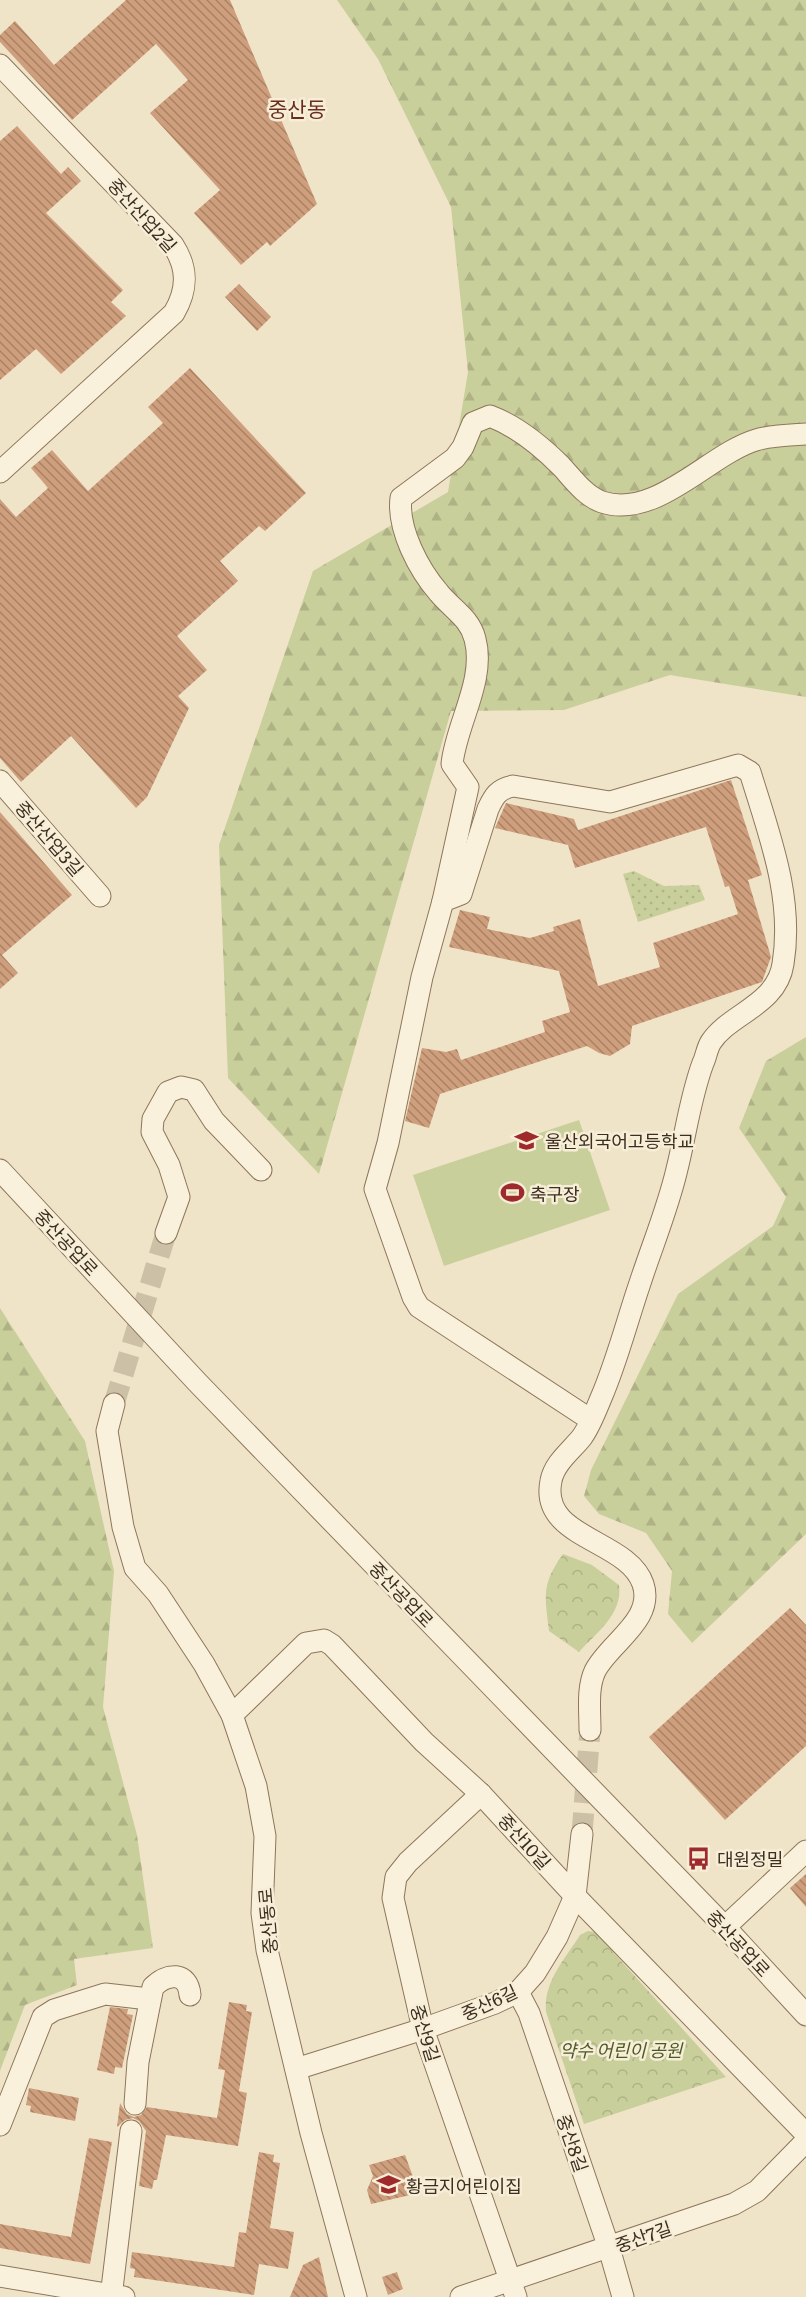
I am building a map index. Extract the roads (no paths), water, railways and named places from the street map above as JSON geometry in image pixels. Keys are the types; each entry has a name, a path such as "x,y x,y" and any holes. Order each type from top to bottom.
{"street":[{"name":"중산산업2길","path":"0,65 173,245 182,260 185,276 183,297 174,313 0,472"},
{"path":"591,1420 419,1307 375,1189 388,1143 422,977 443,901 468,787 452,764 475,676 476,640 470,626 440,594 417,561 399,512 401,498 455,458 463,447 473,423 490,416 525,436 560,464 590,495 602,502 617,504 632,503 665,492 724,455 755,440 806,434"},
{"path":"443,901 461,894 488,809 494,796 502,788 513,786 610,802 738,765 745,766 750,772 774,850 783,889 783,966 777,983 756,1005 711,1042 692,1094 677,1170 602,1396 584,1435 553,1473 550,1484 551,1499 558,1513 569,1526 629,1563 641,1577 646,1596 639,1617 596,1670 591,1688 590,1730"},
{"name":"중산산업3길","path":"0,781 100,896"},
{"path":"166,1233 179,1197 169,1166 152,1132 153,1119 168,1092 182,1087 194,1090 214,1121 261,1170"},
{"name":"중산공업로","path":"0,1170 197,1382 724,1927 806,2015"},
{"name":"중산동로","path":"114,1404 107,1431 123,1527 135,1568 164,1603 204,1664 232,1715 256,1786 266,1836 263,1922 267,1950 322,2177 356,2297"},
{"name":"중산10길","path":"232,1715 306,1643 324,1640 332,1645 424,1742 482,1794 575,1896 806,2134"},
{"name":"중산9길","path":"482,1794 396,1877 393,1898 398,1928 423,2029 512,2289"},
{"name":"중산6길","path":"296,2068 423,2029 495,2003 518,1992 535,1973 557,1937 575,1896 582,1834"},
{"path":"724,1927 806,1851"},
{"path":"135,2104 138,2062 153,1987 162,1978 175,1975 184,1979 189,1986 190,1995"},
{"name":"중산8길","path":"518,1992 528,2013 609,2248 623,2297"},
{"path":"0,2125 43,2017 54,2010 105,1994 149,1999"},
{"path":"0,2276 116,2296 131,2131"},
{"name":"중산7길","path":"461,2297 512,2289 609,2248 734,2204 757,2191 806,2141"}],"tunnel":[{"path":"114,1404 166,1233"},
{"path":"582,1834 590,1730"}],"place":[{"name":"울산외국어고등학교","path":"527,1140"},
{"name":"축구장","path":"512,1193"},
{"name":"대원정밀","path":"699,1858"},
{"name":"황금지어린이집","path":"388,2185"}],"district":[{"name":"중산동","path":"297,107"}],"park label":[{"name":"약수 어린이 공원","path":"621,2049"}]}
